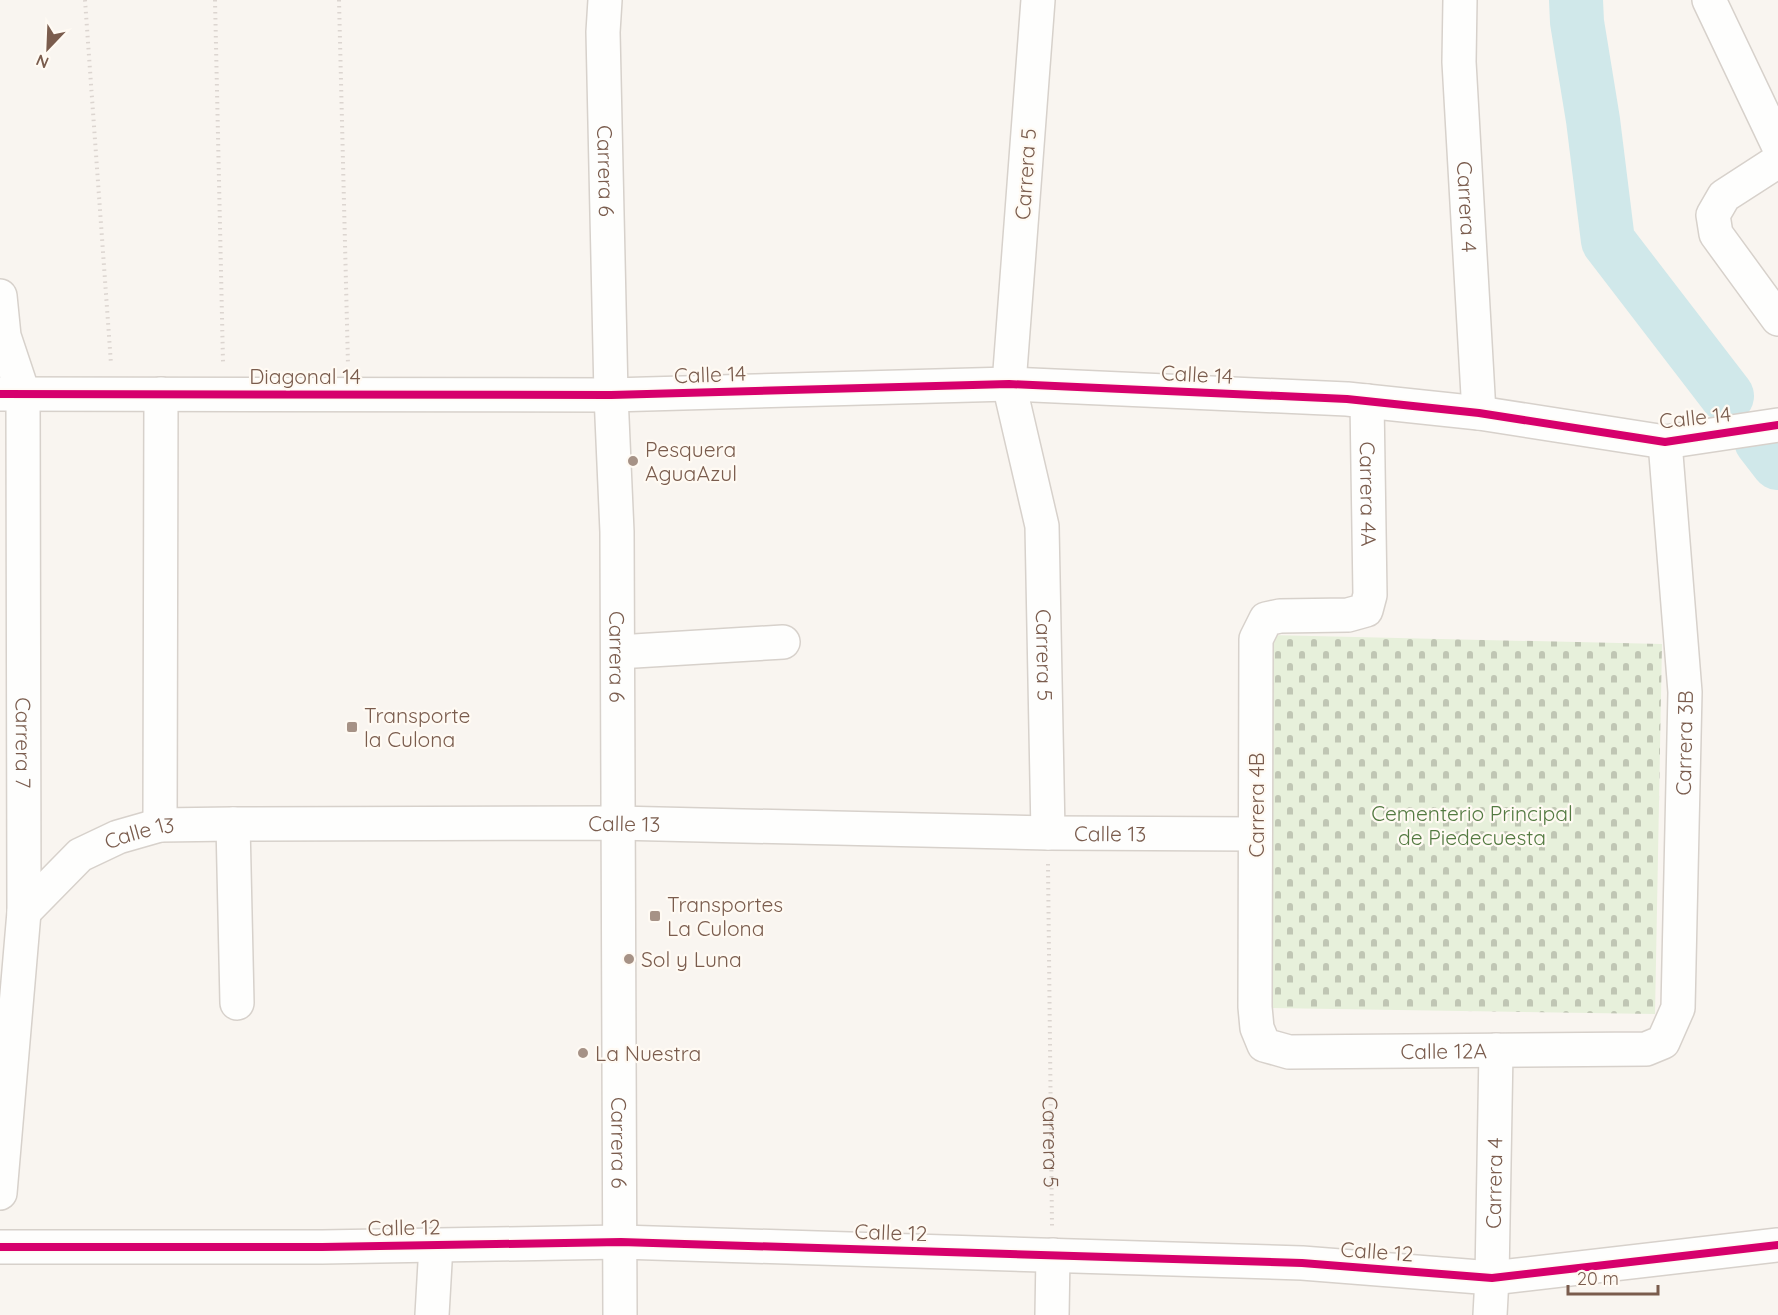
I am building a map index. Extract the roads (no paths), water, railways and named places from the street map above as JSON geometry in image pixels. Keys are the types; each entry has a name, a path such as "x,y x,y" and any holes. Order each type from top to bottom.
{"street":[{"name":"Carrera 6","path":"605,0 603,32 611,395 617,532 620,1315"},
{"name":"Carrera 5","path":"1038,0 1009,384 1042,526 1048,833"},
{"name":"Carrera 4","path":"1460,0 1459,62 1479,413"},
{"path":"1708,0 1778,145"},
{"path":"1778,161 1724,196 1713,215 1716,234 1778,319"},
{"name":"Carrera 7","path":"0,296 12,394 12,632 24,912 0,1193"},
{"name":"Calle 14","path":"611,395 1009,384 1367,401 1479,413 1665,442 1778,424"},
{"name":"Diagonal 14","path":"12,394 611,395"},
{"path":"160,825 161,394"},
{"name":"Carrera 4A","path":"1280,616 1348,615 1366,610 1370,596 1367,401"},
{"name":"Carrera 3B","path":"1663,1042 1678,1008 1685,692 1665,442"},
{"name":"Carrera 4B","path":"1255,1007 1256,639 1266,619 1280,616"},
{"path":"618,652 783,642"},
{"name":"Calle 13","path":"24,912 80,855 118,837 160,825 617,823 1048,833 1256,834"},
{"path":"232,824 237,1003"},
{"name":"Calle 12A","path":"1255,1007 1257,1028 1264,1045 1289,1052 1646,1049 1663,1042"},
{"name":"Carrera 4","path":"1490,1315 1496,1050"},
{"name":"Calle 12","path":"0,1247 322,1247 621,1242 1302,1263 1492,1278 1778,1245"},
{"path":"432,1315 436,1245"},
{"path":"1052,1315 1053,1255"}],"waterway":[{"path":"1576,0 1577,22 1593,120 1608,241 1727,396"},
{"path":"1761,441 1778,463"}],"place":[{"name":"Pesquera AguaAzul","path":"633,461"},
{"name":"Transporte la Culona","path":"352,727"},
{"name":"Transportes La Culona","path":"655,916"},
{"name":"Sol y Luna","path":"629,959"},
{"name":"La Nuestra","path":"583,1053"}],"park label":[{"name":"Cementerio Principal de Piedecuesta","path":"1472,825"}]}
